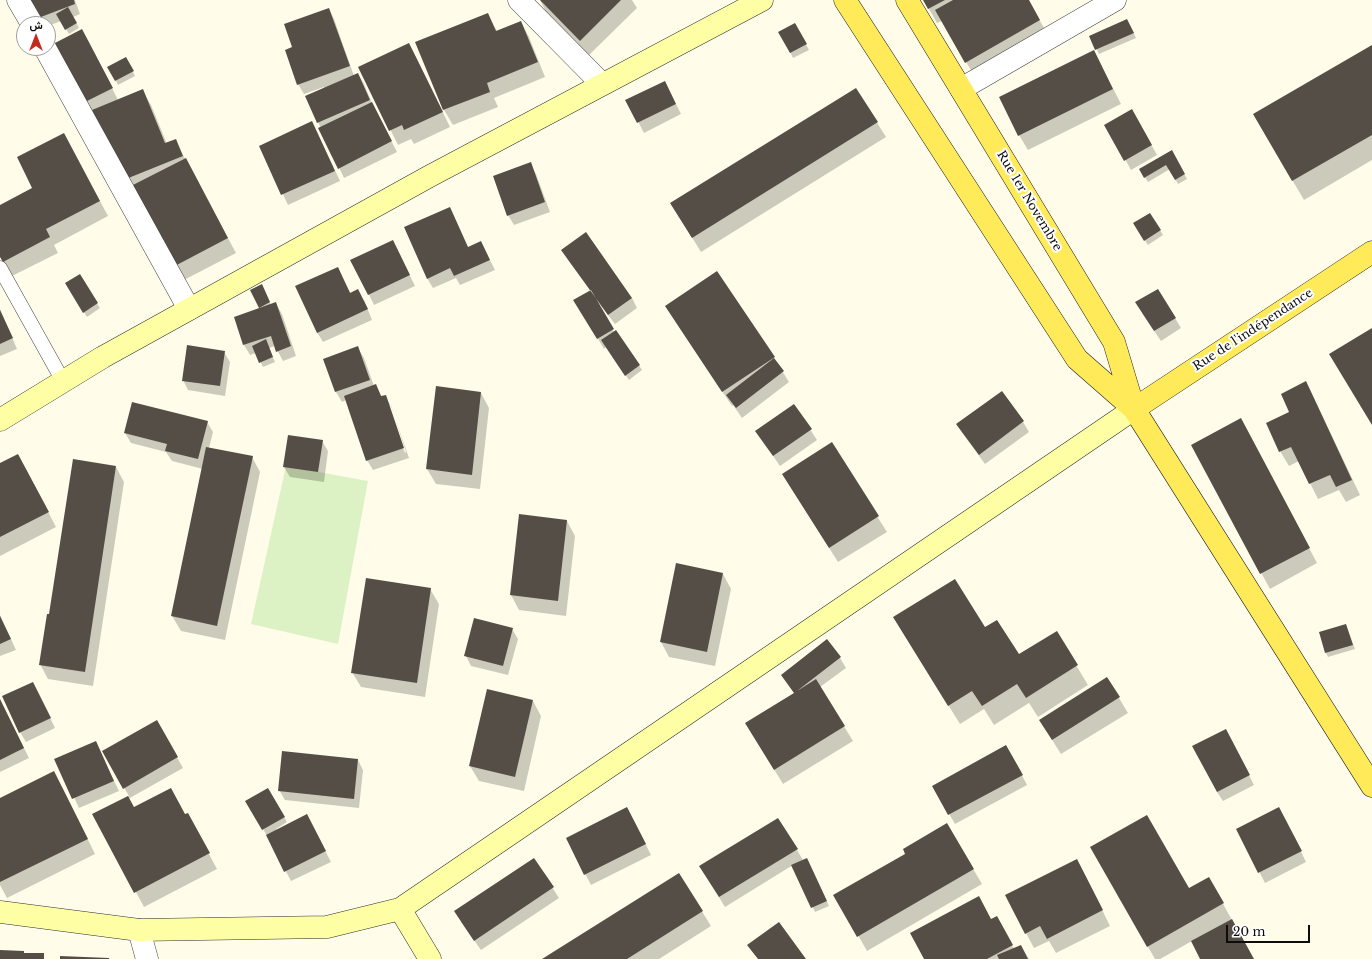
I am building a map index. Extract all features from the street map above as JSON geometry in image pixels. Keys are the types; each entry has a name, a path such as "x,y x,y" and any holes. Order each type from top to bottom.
{"main road":[{"path":"0,420 103,357 430,176 762,0"},
{"path":"845,0 1077,360 1134,409 1372,786"},
{"name":"Rue 1er Novembre","path":"907,0 1114,342 1134,409"},
{"name":"Rue de l'indépendance","path":"1134,409 1372,252"},
{"path":"0,912 139,930 327,927 400,908 1134,409"},
{"path":"400,908 430,959"}],"street":[{"path":"18,0 27,16"},
{"path":"519,0 602,84"},
{"path":"961,89 1115,0"},
{"path":"49,56 189,309"},
{"path":"139,930 147,959"}],"lane":[{"path":"0,268 63,382"}],"green space":[{"path":"286,466 368,481 338,644 251,624"}],"building":[{"path":"25,0 74,0 75,4 44,16 31,16"},
{"path":"540,0 621,0 580,41"},
{"path":"923,0 945,0 928,9"},
{"path":"953,0 1029,0 1040,20 965,63 935,10"},
{"path":"68,7 77,23 65,30 56,14"},
{"path":"329,8 350,66 297,85 285,50 292,47 284,24"},
{"path":"488,13 496,31 521,21 538,62 487,83 490,92 443,110 415,42"},
{"path":"1127,19 1134,33 1095,50 1089,36"},
{"path":"795,23 807,44 790,53 778,32"},
{"path":"82,29 113,88 85,102 56,42"},
{"path":"409,43 443,112 404,130 402,125 389,131 358,67"},
{"path":"1372,45 1372,135 1292,181 1253,114"},
{"path":"1094,50 1113,89 1018,136 999,97"},
{"path":"126,57 134,71 115,81 107,67"},
{"path":"358,73 370,100 317,123 305,96"},
{"path":"665,81 676,104 637,123 625,100"},
{"path":"856,88 878,122 692,238 670,203"},
{"path":"143,89 165,143 176,139 183,156 121,181 92,110"},
{"path":"372,102 392,141 338,169 318,128"},
{"path":"1132,109 1152,145 1124,161 1104,125"},
{"path":"312,121 335,171 281,195 259,146"},
{"path":"64,133 100,201 46,229 50,237 3,262 0,257 0,205 32,188 17,157"},
{"path":"1172,150 1185,174 1175,180 1166,165 1144,178 1139,169"},
{"path":"186,158 228,238 171,268 129,187"},
{"path":"531,162 545,202 507,216 493,176"},
{"path":"450,207 468,247 481,241 490,260 454,276 450,268 427,279 404,227"},
{"path":"1150,213 1161,230 1144,241 1133,223"},
{"path":"586,232 632,298 608,315 561,250"},
{"path":"393,240 410,275 368,295 350,260"},
{"path":"338,267 350,293 358,289 368,309 317,333 295,286"},
{"path":"717,271 775,357 722,392 665,306"},
{"path":"80,274 98,303 83,313 65,283"},
{"path":"262,284 270,302 259,308 250,290"},
{"path":"1158,289 1176,318 1154,331 1135,302"},
{"path":"591,290 614,329 597,339 573,300"},
{"path":"276,302 291,346 276,352 271,336 243,345 234,317"},
{"path":"0,310 13,338 0,344"},
{"path":"1372,328 1372,425 1329,354"},
{"path":"616,330 640,365 625,376 601,340"},
{"path":"266,339 273,357 259,363 252,346"},
{"path":"187,345 225,351 220,386 182,381"},
{"path":"358,346 370,380 335,392 323,359"},
{"path":"774,358 784,371 736,408 726,395"},
{"path":"1306,381 1352,480 1336,487 1330,475 1309,484 1291,447 1279,452 1266,423 1289,412 1281,394"},
{"path":"376,384 381,396 386,395 404,448 366,461 344,396"},
{"path":"436,386 481,392 472,475 426,469"},
{"path":"1002,391 1024,421 979,455 956,424"},
{"path":"132,402 208,421 198,459 165,451 167,444 124,433"},
{"path":"794,404 812,429 773,456 755,431"},
{"path":"1241,418 1310,548 1260,574 1191,445"},
{"path":"288,435 323,440 318,472 283,467"},
{"path":"832,442 879,516 829,548 782,474"},
{"path":"206,447 253,456 217,626 171,616"},
{"path":"18,454 49,512 0,537 0,463"},
{"path":"73,459 116,466 85,672 39,665 47,614 49,614"},
{"path":"519,514 567,520 558,601 510,595"},
{"path":"676,563 723,573 707,652 660,642"},
{"path":"366,578 431,588 417,683 351,673"},
{"path":"955,579 985,627 997,620 1019,654 1057,631 1078,665 1026,698 1017,684 982,706 972,691 948,706 893,617"},
{"path":"0,616 11,639 0,644"},
{"path":"474,618 513,628 503,666 464,656"},
{"path":"1346,624 1353,645 1325,653 1319,632"},
{"path":"827,639 841,657 797,691 816,679 845,726 774,770 745,723 794,693 781,675"},
{"path":"1107,677 1120,697 1052,740 1039,720"},
{"path":"33,682 51,718 19,733 2,696"},
{"path":"487,689 533,700 515,777 469,766"},
{"path":"0,699 24,748 0,760"},
{"path":"157,720 178,757 123,789 102,751"},
{"path":"1226,729 1250,775 1217,792 1192,746"},
{"path":"96,741 114,781 72,799 54,759"},
{"path":"1006,745 1023,775 948,815 932,786"},
{"path":"282,751 358,759 354,799 278,791"},
{"path":"54,771 88,839 0,882 0,798"},
{"path":"171,788 185,814 188,813 210,853 134,893 92,814 128,796 134,807"},
{"path":"268,788 285,817 262,830 245,801"},
{"path":"627,807 646,844 584,875 566,838"},
{"path":"1279,807 1302,851 1258,873 1236,829"},
{"path":"307,814 326,851 284,872 266,835"},
{"path":"1147,815 1189,888 1209,877 1224,903 1147,947 1090,847"},
{"path":"778,818 798,849 719,897 699,866"},
{"path":"947,823 974,869 857,937 833,895 905,854 903,849"},
{"path":"534,858 554,887 474,941 454,911"},
{"path":"807,858 827,901 811,908 791,865"},
{"path":"1077,859 1103,910 1047,939 1040,926 1025,934 1005,895"},
{"path":"679,873 703,911 627,959 542,959"},
{"path":"979,896 991,919 997,916 1013,945 987,959 924,959 910,933"},
{"path":"1232,919 1254,959 1200,959 1191,941"},
{"path":"779,922 806,959 758,959 747,945"},
{"path":"1021,945 1028,959 999,959 997,955"},
{"path":"0,950 24,951 24,953 44,953 44,959 0,959"},
{"path":"60,956 109,958 109,959 60,959"}]}
